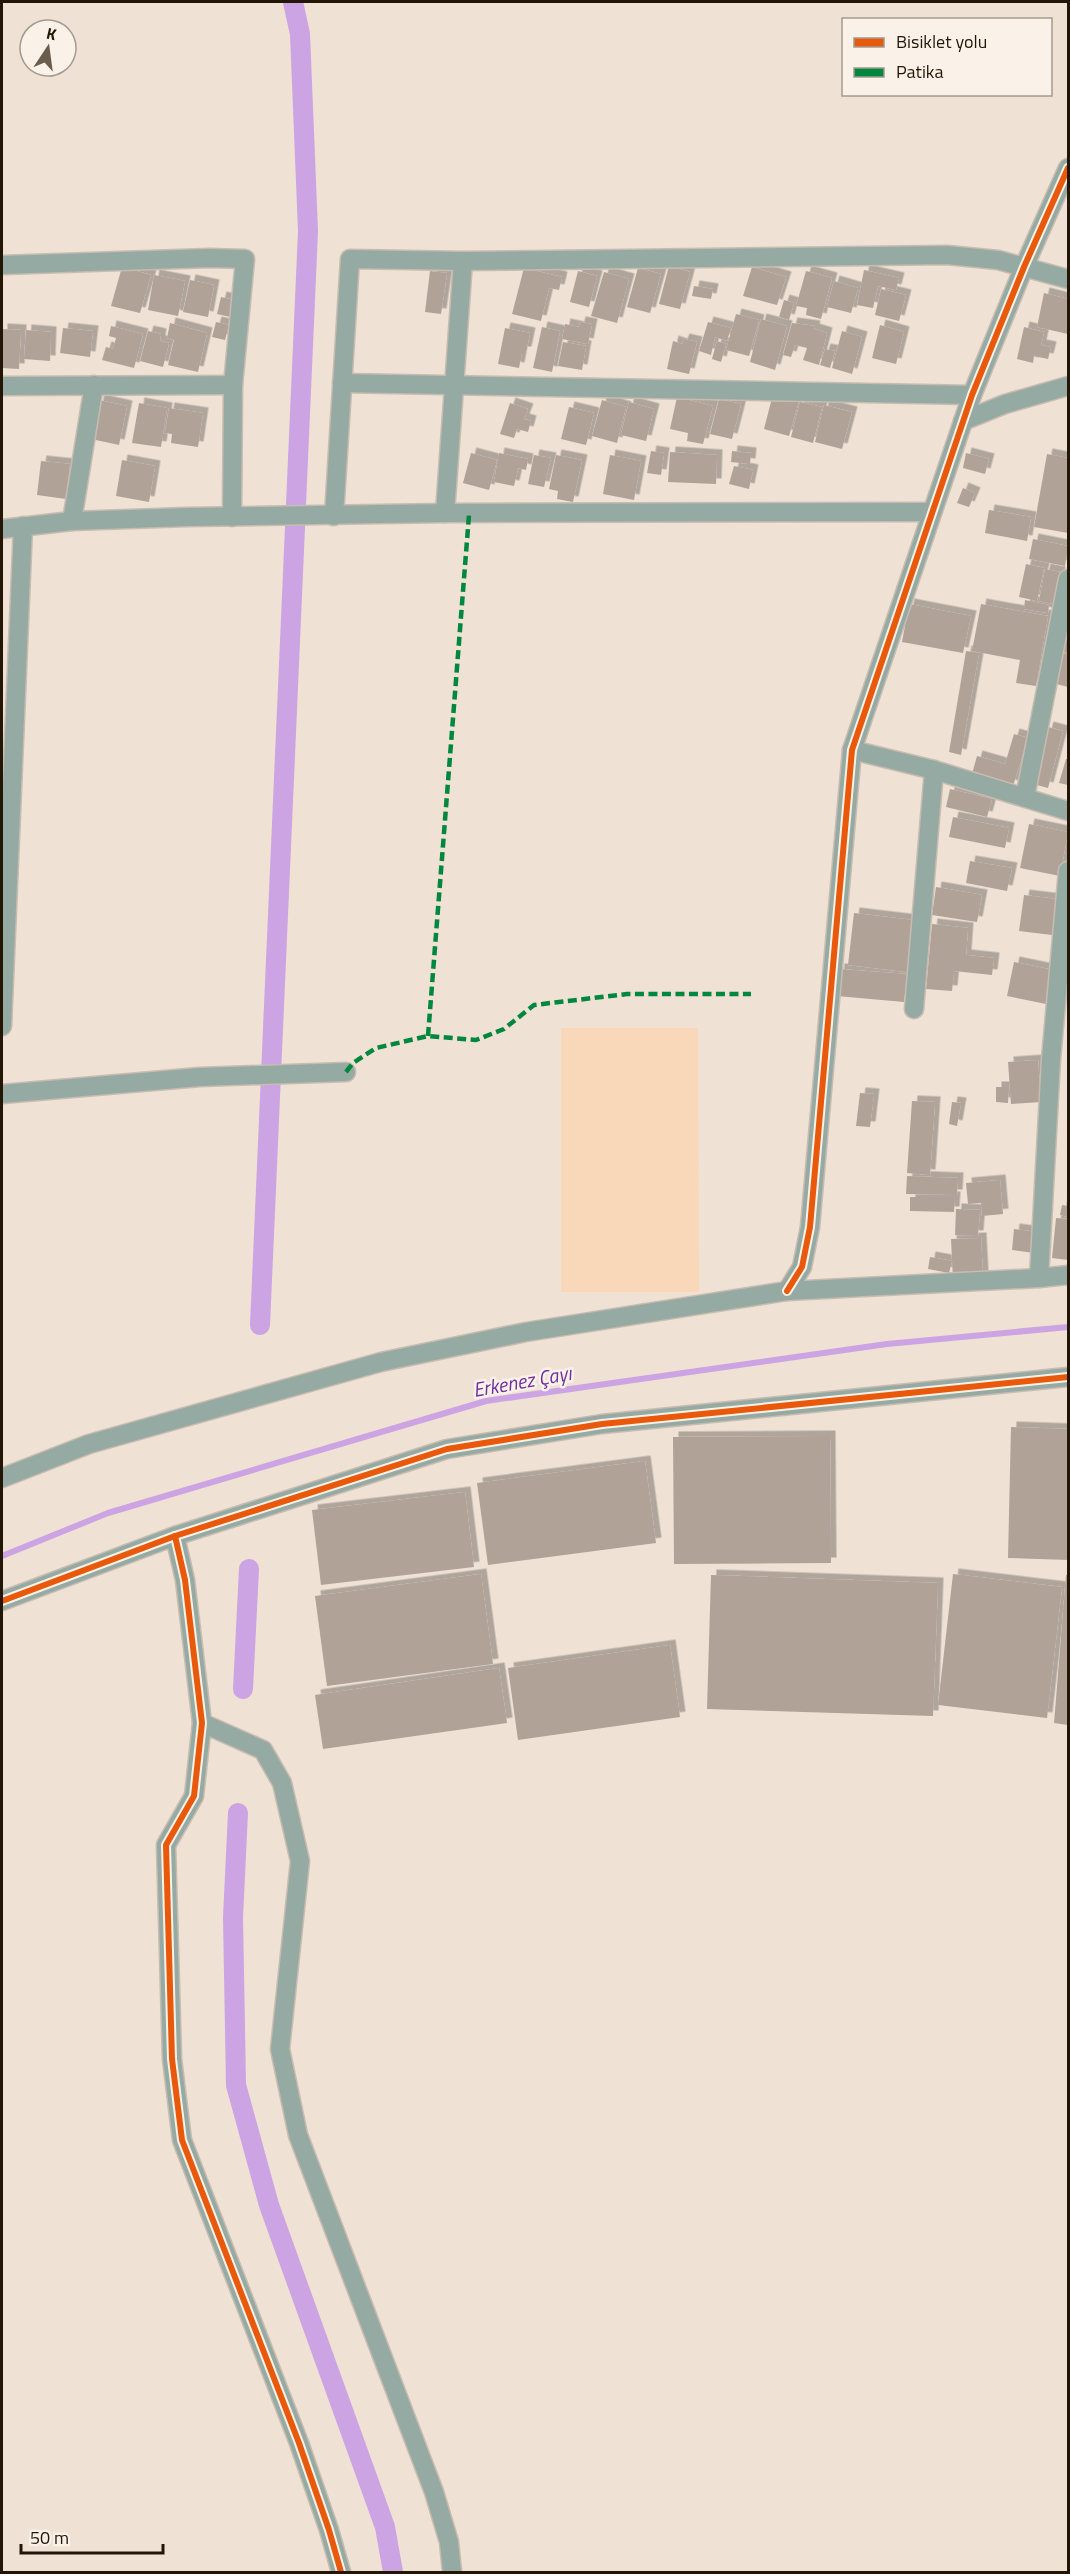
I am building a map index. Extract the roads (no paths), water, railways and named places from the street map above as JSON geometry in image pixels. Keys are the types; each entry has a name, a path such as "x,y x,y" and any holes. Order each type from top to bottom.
{"street":[{"path":"787,1291 802,1268 810,1227 852,750 972,395 1024,267 1068,168"},
{"path":"329,516 342,384 350,259 463,261 947,255 998,260 1068,279"},
{"path":"2,265 210,258 245,259 233,385 232,517"},
{"path":"445,513 463,261"},
{"path":"342,384 972,395"},
{"path":"72,520 94,385"},
{"path":"2,386 233,385"},
{"path":"963,421 1005,404 1068,386"},
{"path":"2,528 72,520 445,513 931,512"},
{"path":"2,1026 23,526"},
{"path":"1024,797 1068,579"},
{"path":"852,750 934,770 1068,812"},
{"path":"914,1009 934,770"},
{"path":"1039,1278 1051,1059 1068,871"},
{"path":"2,1094 244,1075 346,1072"},
{"path":"2,1478 89,1444 381,1362 526,1332 787,1291 1068,1275"},
{"path":"2,1601 175,1536 447,1449 602,1424 1068,1377"},
{"path":"175,1536 185,1580 202,1723 194,1796 166,1845 172,2060 182,2140 299,2443 341,2572"},
{"path":"202,1723 263,1750 282,1783 300,1862 280,2049 298,2135 434,2492 449,2542 452,2572"}],"waterway":[{"path":"260,1325 308,231 300,34 293,2"},
{"name":"Erkenez Çayı","path":"2,1556 108,1513 486,1401 887,1344 1068,1327"},
{"path":"243,1689 249,1569"},
{"path":"238,1813 233,1917 236,2085 269,2205 385,2527 393,2572"}]}
